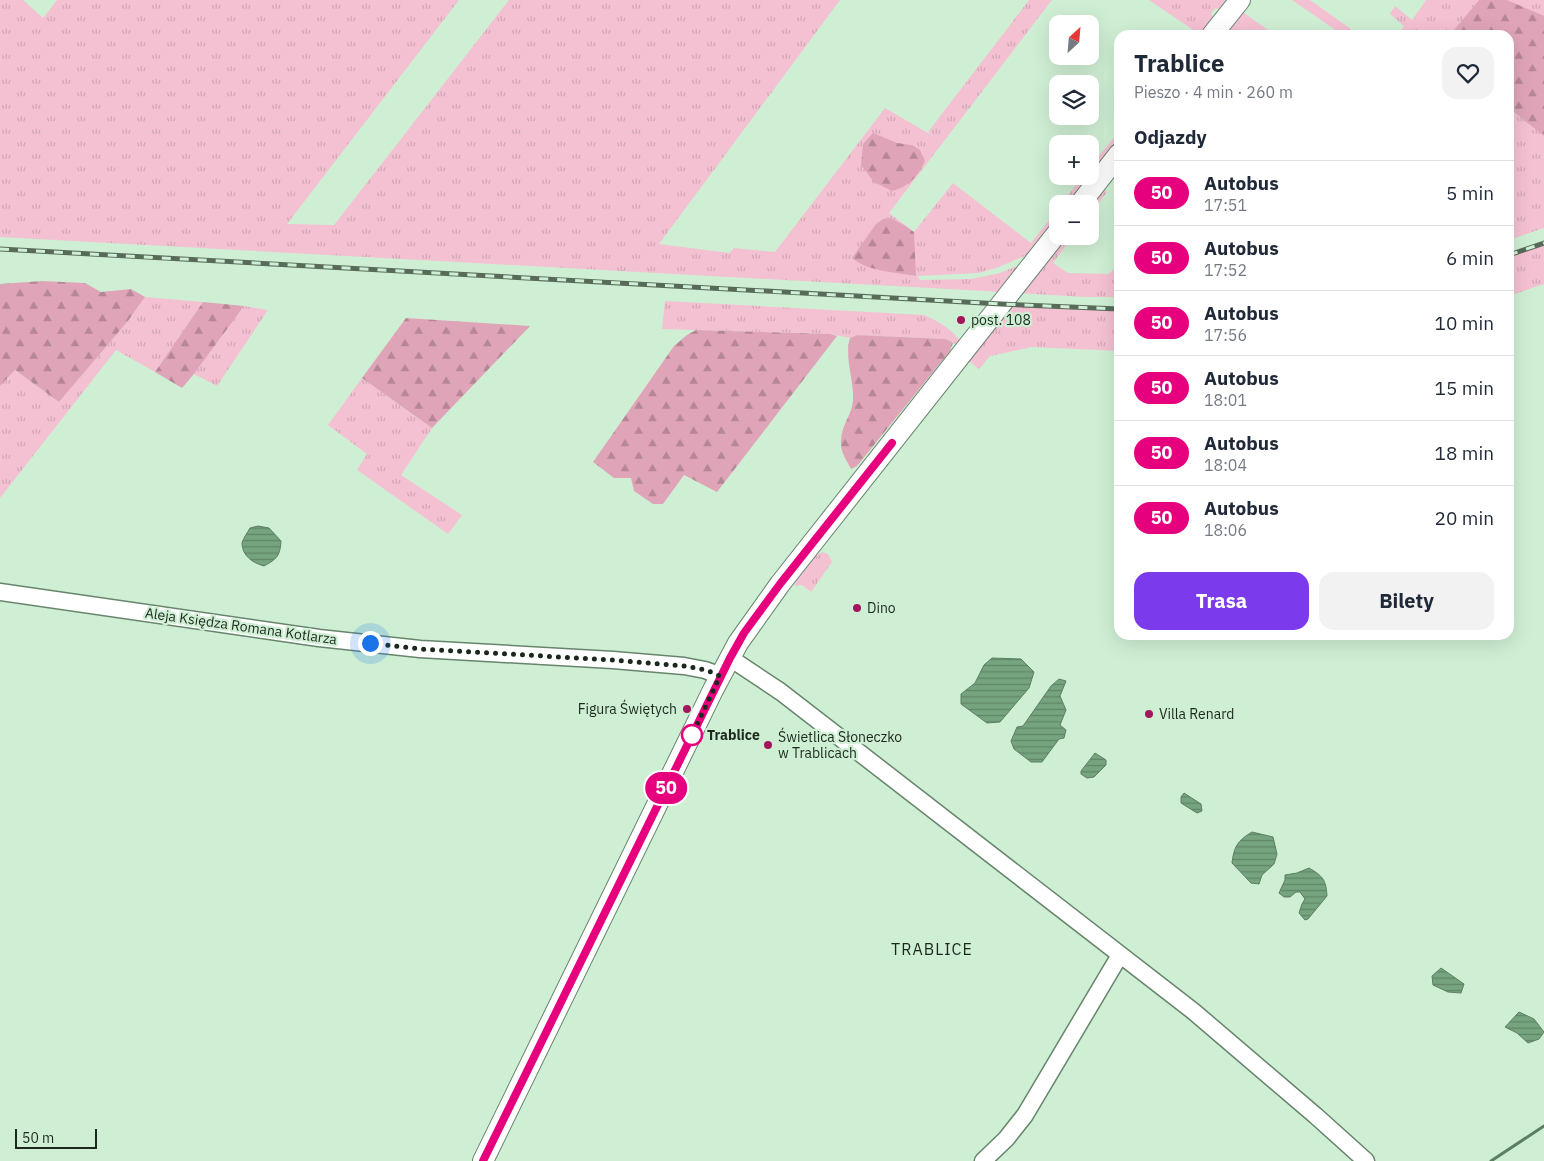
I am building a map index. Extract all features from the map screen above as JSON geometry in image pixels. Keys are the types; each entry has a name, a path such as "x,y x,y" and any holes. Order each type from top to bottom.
{"main road":[{"path":"1216,30 1240,0"},
{"path":"1087,195 1114,160"},
{"path":"483,1161 725,667 744,633 780,584 1049,244"}],"street":[{"name":"Aleja Księdza Romana Kotlarza","path":"0,592 319,638 420,649 613,660 684,666 706,670 725,667 781,692 1192,1011 1366,1161"},
{"path":"983,1161 1006,1139 1025,1115 1120,955"}],"green space":[{"path":"0,0 23,0 43,18 57,0 459,0 287,224 334,225 509,0 840,0 659,244 729,253 734,248 775,252 885,108 933,136 928,132 1029,0 1052,0 889,213 914,232 953,183 1031,243 1049,220 1049,232 1034,252 999,267 979,273 917,276 920,280 971,279 1000,273 1017,266 1021,267 1003,292 0,237"},
{"path":"1149,0 1230,0 1222,10 1215,8 1211,14 1215,20 1207,30 1193,30"},
{"path":"1292,0 1310,0 1351,29 1334,29"},
{"path":"1426,0 1544,0 1544,228 1514,238 1514,30 1401,30 1404,26 1390,14 1395,6 1412,20"},
{"path":"1479,0 1507,0 1544,16 1544,136 1514,112 1514,30 1454,30"},
{"path":"1242,11 1247,15 1236,30 1226,30"},
{"path":"1247,15 1268,30 1236,30"},
{"path":"873,133 897,143 912,145 920,150 925,161 919,172 908,184 892,191 874,182 861,165 863,144"},
{"path":"1114,138 1114,149 1099,168 1099,156"},
{"path":"1076,185 1086,185 1078,195 1068,195"},
{"path":"1102,188 1107,192 1099,202 1099,195 1097,195"},
{"path":"890,218 914,232 916,276 874,269 852,258 876,224 883,219"},
{"path":"1056,245 1066,245 1053,263 1068,273 1109,274 1114,269 1114,297 1017,293"},
{"path":"1544,245 1544,284 1514,294 1514,255"},
{"path":"42,281 85,283 101,292 131,289 145,297 128,321 59,402 15,370 0,386 0,284"},
{"path":"145,297 203,302 155,372 116,350 0,498 0,386 15,370 59,402 128,321"},
{"path":"665,301 924,315 945,326 961,342 959,346 946,339 857,335 850,338 830,334 662,329"},
{"path":"203,302 244,306 182,388 155,372"},
{"path":"244,306 268,310 217,386 194,374"},
{"path":"1007,306 1114,311 1114,351 1032,347 990,356 979,369 966,359"},
{"path":"406,318 530,326 432,428 362,378"},
{"path":"696,330 830,334 837,336 717,492 684,475 663,504 653,504 634,491 631,478 614,478 593,462 674,346"},
{"path":"857,335 946,339 953,343 950,351 857,466 851,469 842,451 841,438 853,400 848,345 850,338"},
{"path":"362,378 432,428 401,475 462,515 448,534 357,470 367,454 328,425"},
{"path":"822,552 828,554 832,562 811,592 802,585 794,586 809,562"}],"shaded area":[{"path":"258,526 269,528 281,541 277,556 264,566 249,558 242,548 242,543 250,528"},
{"path":"992,658 1021,659 1034,672 1029,688 1000,722 987,723 961,704 961,694 975,683 984,665"},
{"path":"1059,679 1066,681 1060,696 1066,710 1060,725 1066,730 1064,738 1059,739 1042,762 1031,762 1014,749 1011,741 1017,727 1023,726 1051,686"},
{"path":"1095,753 1106,760 1106,765 1094,777 1087,778 1081,774 1081,771"},
{"path":"1184,793 1201,804 1202,811 1197,813 1181,803 1181,797"},
{"path":"1252,832 1273,837 1277,854 1274,864 1262,875 1259,884 1251,883 1232,863 1237,845"},
{"path":"1309,868 1323,879 1327,896 1308,919 1305,920 1299,913 1305,899 1300,892 1296,892 1290,897 1284,897 1279,893 1285,880 1285,875"},
{"path":"1441,968 1464,984 1461,993 1448,992 1433,985 1432,976"},
{"path":"1519,1012 1534,1019 1544,1032 1539,1039 1528,1043 1517,1033 1505,1027"}],"waterway":[{"path":"1491,1161 1544,1126"}],"railway":[{"path":"1514,253 1544,243"},
{"path":"0,249 1114,309"}],"bus line":[{"name":"50","path":"483,1161 713,690 744,633 780,584 892,443"}],"place":[{"name":"post. 108","path":"961,320"},
{"name":"Dino","path":"857,608"},
{"name":"Figura Świętych","path":"687,709"},
{"name":"Villa Renard","path":"1149,714"},
{"name":"Trablice","path":"692,735"},
{"name":"Świetlica Słoneczko w Trablicach","path":"768,745"}],"district":[{"name":"TRABLICE","path":"932,949"}],"route":[{"path":"370,643 420,649 613,660 684,666 706,670 720,676 692,735"}]}
